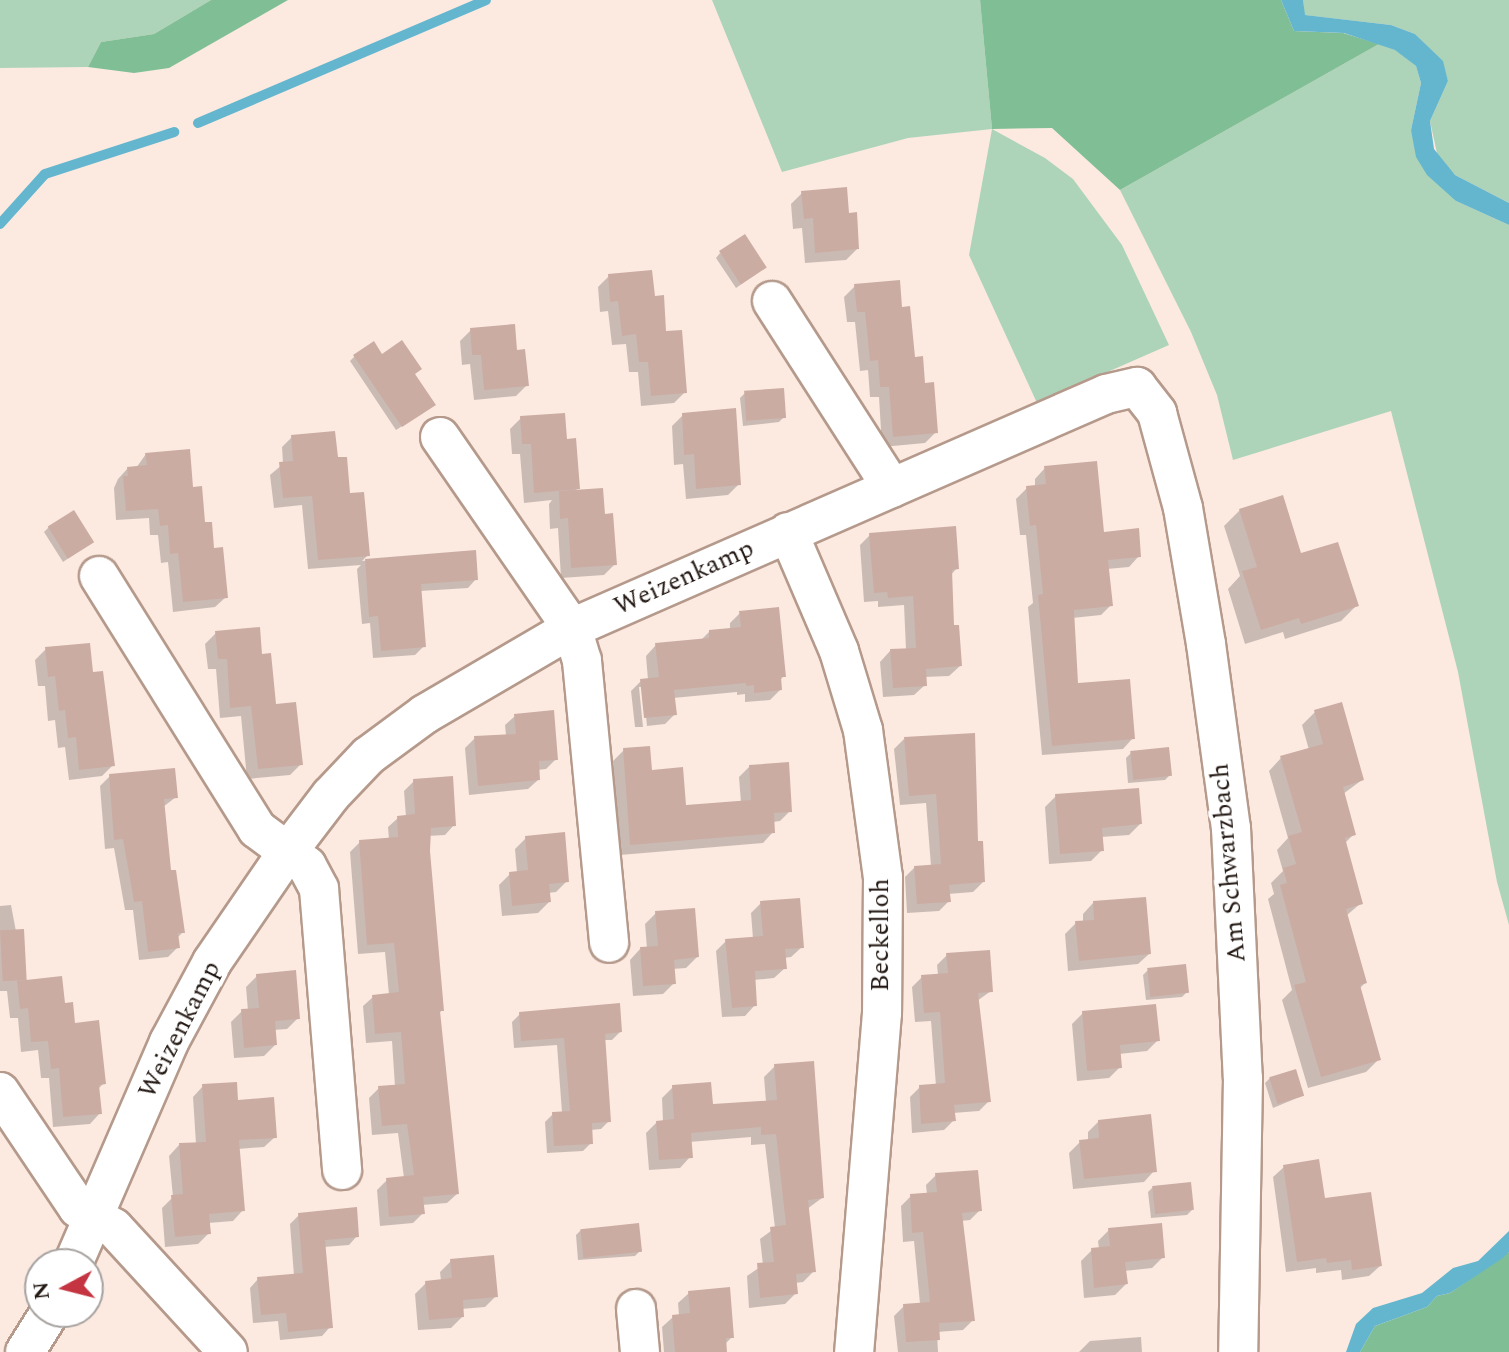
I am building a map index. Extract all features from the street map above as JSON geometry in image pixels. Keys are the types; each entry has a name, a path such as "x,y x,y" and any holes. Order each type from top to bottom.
{"street":[{"path":"772,301 892,488"},
{"name":"Weizenkamp","path":"80,1248 169,1042 212,962 286,854 331,795 368,756 425,714 572,628 1106,394 1137,387"},
{"name":"Am Schwarzbach","path":"1137,387 1157,413 1183,508 1206,644 1231,828 1243,1078 1238,1352"},
{"path":"440,437 572,628 582,661 609,943"},
{"name":"Beckelloh","path":"788,532 839,651 863,730 883,877 882,1013 854,1352"},
{"path":"99,576 257,829 286,854 307,866 319,889 342,1170"},
{"path":"0,1092 78,1208 114,1228 228,1352"},
{"path":"636,1309 640,1352"},
{"path":"25,1352 40,1328"}],"green space":[{"path":"0,0 211,0 154,34 101,42 88,67 0,68"},
{"path":"211,0 288,0 169,68 134,73 88,67 101,42 154,34"},
{"path":"712,0 980,0 992,129 908,138 782,172"},
{"path":"980,0 1281,0 1294,31 1343,33 1379,44 1120,190 1052,128 992,129"},
{"path":"1303,0 1509,0 1509,203 1455,175 1438,158 1430,121 1448,81 1442,61 1415,34 1391,25 1304,15"},
{"path":"1379,44 1396,50 1416,66 1421,83 1411,130 1456,201 1509,225 1509,925 1497,882 1458,672 1391,411 1233,460 1217,395 1191,332 1120,190"},
{"path":"992,129 1045,158 1073,179 1122,245 1169,345 1037,403 969,255"},
{"path":"1509,1252 1509,1352 1360,1352 1375,1326 1427,1307 1437,1296 1450,1293"}],"water":[{"path":"1281,0 1303,0 1305,15 1391,25 1415,34 1443,61 1448,81 1430,121 1434,149 1455,175 1509,203 1509,225 1456,201 1427,175 1416,157 1411,130 1421,83 1416,66 1395,50 1344,33 1294,31"},
{"path":"1509,1231 1509,1252 1503,1258 1450,1293 1437,1296 1427,1307 1375,1326 1360,1352 1346,1352 1356,1324 1373,1308 1422,1293 1453,1268 1478,1261"}],"building":[{"path":"847,187 849,213 857,212 859,249 815,253 813,218 804,219 801,191"},
{"path":"745,234 767,268 741,284 719,251"},
{"path":"652,270 655,296 664,295 666,331 682,330 687,393 651,396 648,362 639,362 636,334 622,336 618,301 610,302 608,274"},
{"path":"900,280 902,307 910,306 915,357 923,356 925,383 934,382 938,433 893,437 889,387 880,387 878,360 870,361 865,312 857,312 854,284"},
{"path":"515,324 517,350 525,349 529,386 484,390 481,355 472,355 470,328"},
{"path":"402,340 422,369 415,374 436,405 402,427 353,355 374,341 382,354"},
{"path":"784,388 786,418 746,421 744,391"},
{"path":"736,408 741,485 696,489 694,454 684,455 682,413"},
{"path":"565,413 567,439 576,438 580,489 534,493 531,444 522,444 520,416"},
{"path":"335,431 338,457 347,457 350,493 364,492 370,556 318,560 312,496 283,498 279,462 293,461 291,435"},
{"path":"190,449 193,487 202,486 205,522 212,522 214,548 223,547 228,598 183,602 178,553 170,554 168,525 160,526 158,509 126,511 123,476 128,476 127,467 147,465 145,453"},
{"path":"1097,461 1104,532 1139,528 1141,557 1108,560 1113,606 1074,610 1078,683 1130,679 1135,739 1052,746 1038,595 1043,594 1036,525 1030,526 1026,486 1046,484 1044,466"},
{"path":"603,488 605,514 613,513 617,565 571,568 568,518 560,519 559,491"},
{"path":"1283,495 1301,553 1338,542 1359,606 1301,624 1299,618 1261,630 1242,571 1257,567 1239,509"},
{"path":"74,510 94,542 68,559 48,526"},
{"path":"956,526 959,569 952,570 954,625 959,625 962,666 926,669 927,686 893,688 890,649 916,648 913,596 888,598 887,592 874,593 869,533"},
{"path":"476,550 478,580 421,584 426,647 381,651 378,616 369,617 365,559"},
{"path":"779,607 786,677 781,677 782,690 754,693 754,685 746,686 746,683 674,690 677,715 644,718 640,679 659,677 655,643 709,638 709,630 741,627 739,611"},
{"path":"260,627 262,654 271,653 276,704 296,702 303,765 258,769 251,706 230,708 227,659 218,659 215,631"},
{"path":"90,643 93,672 103,671 115,766 79,770 76,737 68,738 65,710 59,711 55,676 48,677 45,647"},
{"path":"1342,702 1364,780 1343,787 1356,835 1345,838 1363,904 1346,909 1367,983 1360,985 1381,1060 1321,1077 1294,985 1306,982 1280,885 1287,883 1283,868 1296,864 1288,836 1302,832 1280,756 1323,744 1314,710"},
{"path":"554,710 558,760 539,761 540,780 478,786 474,736 516,734 514,714"},
{"path":"975,733 978,841 983,841 985,882 949,885 951,902 917,904 914,866 941,864 936,794 909,796 904,737"},
{"path":"650,746 652,770 683,767 686,805 751,800 749,765 789,762 792,812 774,813 775,833 630,845 623,748"},
{"path":"1169,747 1172,776 1133,780 1130,751"},
{"path":"175,768 178,798 164,799 171,870 176,870 185,933 178,933 180,948 148,952 142,901 134,902 123,839 114,840 109,774"},
{"path":"453,776 456,826 431,828 430,851 444,1011 440,1011 459,1194 423,1197 425,1214 389,1217 386,1178 414,1175 407,1124 382,1126 378,1086 405,1084 401,1032 375,1034 372,995 399,992 394,943 367,945 359,840 398,837 397,816 415,814 413,779"},
{"path":"1139,788 1142,824 1102,828 1104,851 1060,854 1055,794"},
{"path":"565,832 569,882 549,884 551,902 512,906 509,872 528,870 525,836"},
{"path":"1146,897 1151,954 1079,961 1075,921 1094,920 1093,901"},
{"path":"800,898 804,948 785,949 787,969 755,971 757,1006 732,1008 725,939 763,936 760,901"},
{"path":"695,908 699,957 674,960 676,984 643,986 640,947 658,946 655,911"},
{"path":"24,929 27,980 3,981 0,930"},
{"path":"990,950 993,992 978,993 991,1102 954,1105 956,1121 921,1124 919,1085 945,1083 940,1012 924,1013 921,975 948,973 946,953"},
{"path":"1186,964 1189,993 1150,997 1147,968"},
{"path":"296,970 300,1019 275,1021 277,1045 244,1048 241,1009 259,1008 256,974"},
{"path":"62,976 65,1003 73,1002 75,1023 99,1020 106,1084 99,1085 102,1114 63,1117 59,1068 51,1069 48,1041 31,1042 28,1008 20,1009 17,981"},
{"path":"620,1003 622,1032 605,1034 611,1122 592,1123 593,1144 554,1146 552,1112 570,1111 564,1038 521,1041 519,1012"},
{"path":"1156,1004 1160,1041 1120,1045 1122,1068 1087,1071 1082,1011"},
{"path":"814,1061 824,1198 808,1200 816,1272 796,1274 798,1294 760,1298 757,1263 774,1262 770,1227 786,1225 776,1134 761,1135 761,1127 691,1133 693,1158 659,1160 656,1121 674,1119 672,1085 711,1082 713,1104 777,1100 774,1064"},
{"path":"1296,1069 1304,1096 1277,1104 1269,1077"},
{"path":"237,1082 238,1100 274,1097 277,1138 239,1140 245,1211 209,1214 211,1234 175,1237 171,1195 183,1194 179,1143 206,1142 202,1084"},
{"path":"1151,1114 1157,1172 1084,1179 1079,1140 1099,1138 1098,1120"},
{"path":"1319,1159 1325,1198 1371,1192 1382,1266 1352,1270 1351,1260 1327,1263 1326,1258 1297,1262 1283,1165"},
{"path":"978,1170 982,1211 962,1213 975,1321 939,1323 940,1340 906,1342 903,1304 930,1302 923,1232 912,1233 910,1194 937,1192 935,1173"},
{"path":"1191,1182 1194,1210 1155,1214 1152,1186"},
{"path":"357,1207 359,1237 325,1240 333,1328 288,1332 286,1313 261,1315 257,1277 303,1273 298,1213"},
{"path":"639,1223 642,1252 583,1258 580,1229"},
{"path":"1162,1223 1165,1258 1125,1262 1128,1284 1094,1288 1091,1248 1110,1246 1108,1228"},
{"path":"494,1255 498,1297 463,1300 464,1317 429,1320 425,1281 452,1278 450,1259"},
{"path":"730,1287 734,1338 726,1338 727,1352 675,1352 672,1315 690,1313 688,1291"}],"waterway":[{"path":"198,123 486,0"},
{"path":"0,224 45,174 174,132"}]}
